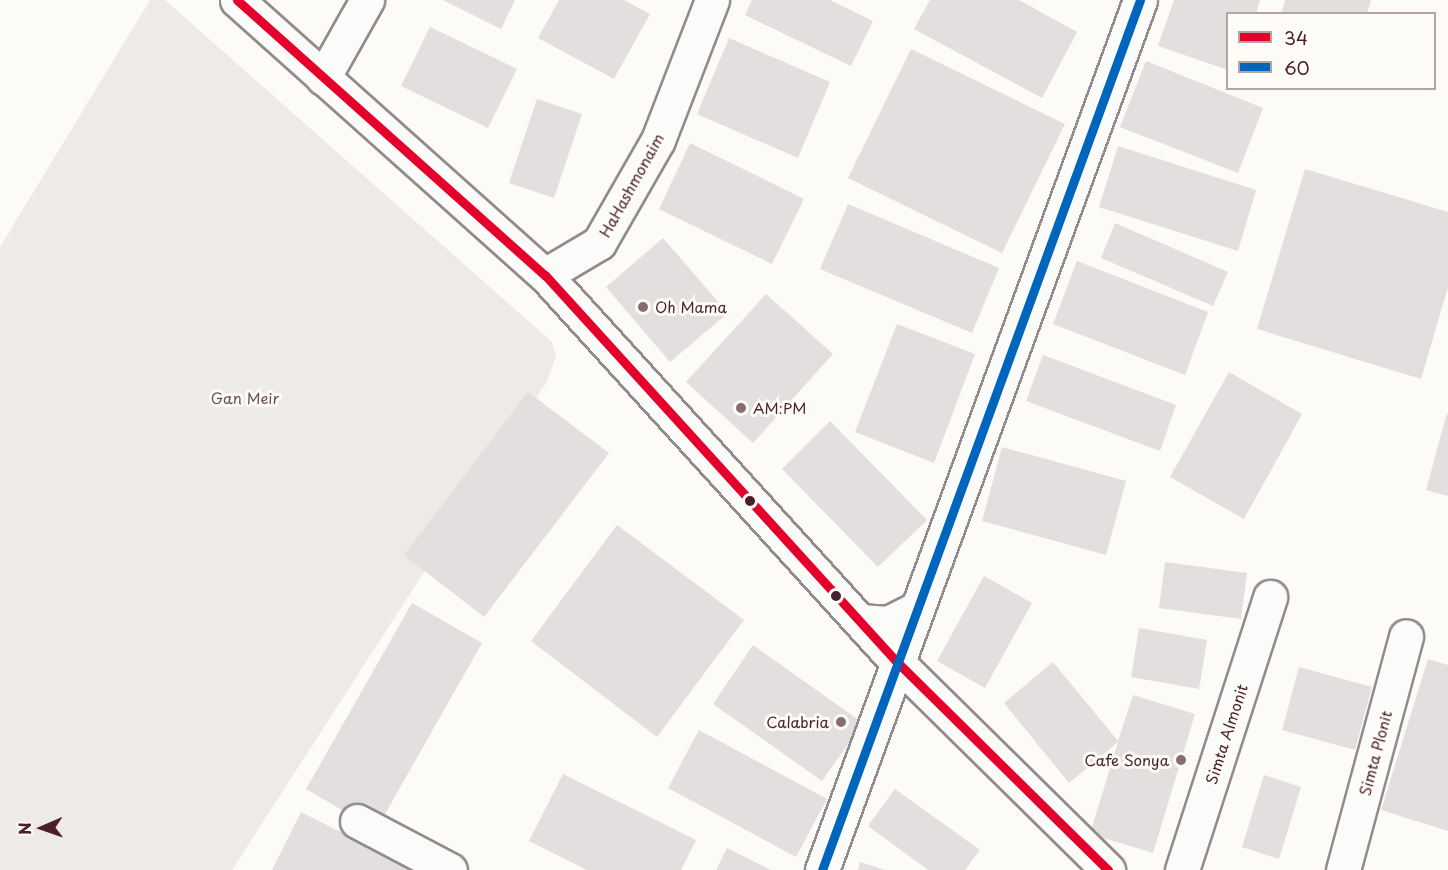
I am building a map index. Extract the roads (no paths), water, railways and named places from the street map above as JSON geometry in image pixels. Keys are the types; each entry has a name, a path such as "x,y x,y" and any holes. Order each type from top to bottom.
{"street":[{"path":"237,0 544,275 896,661 1108,870"},
{"path":"323,78 367,0"},
{"name":"HaHashmonaim","path":"544,275 599,243 658,140 712,0"},
{"path":"822,870 915,609 1140,0"},
{"name":"Simta Almonit","path":"1182,870 1270,597"},
{"path":"860,621 888,623 915,609"},
{"name":"Simta Plonit","path":"1343,870 1406,636"},
{"path":"357,821 450,870"}],"place":[{"name":"Oh Mama","path":"643,307"},
{"name":"AM:PM","path":"741,408"},
{"name":"Calabria","path":"841,722"},
{"name":"Cafe Sonya","path":"1181,760"}],"park label":[{"name":"Gan Meir","path":"245,398"}]}
